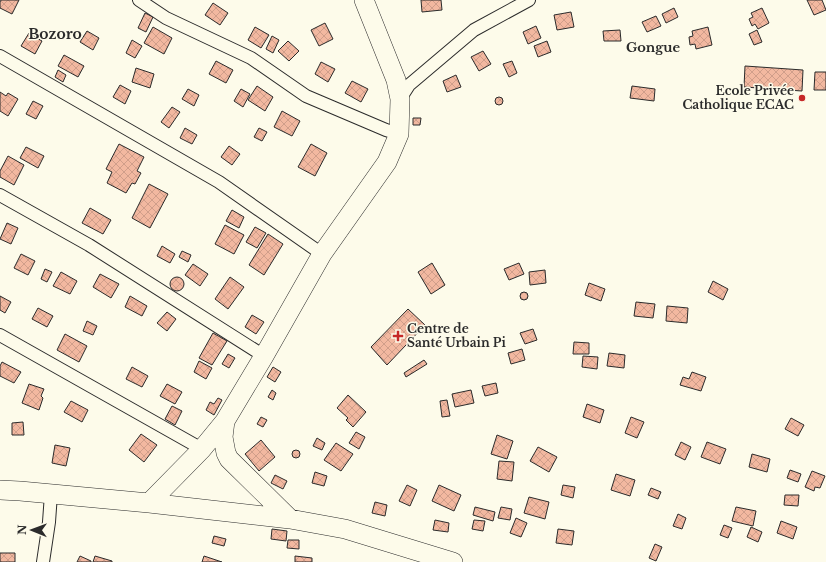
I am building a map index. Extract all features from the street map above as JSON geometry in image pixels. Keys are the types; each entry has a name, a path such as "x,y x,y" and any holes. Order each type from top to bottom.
{"main road":[{"path":"149,503 202,448 225,421 322,254 387,162 399,134 400,99 396,80 364,0"},
{"path":"225,421 223,437 226,453 229,459 290,519"},
{"path":"0,490 20,490 290,519 345,529 452,562"}],"street":[{"path":"139,0 166,18 251,58 306,96 386,130 399,134"},
{"path":"400,99 409,85 474,30 529,0"},
{"path":"0,56 219,182 322,254"},
{"path":"0,196 89,245 264,356"},
{"path":"0,335 202,448"},
{"path":"43,562 49,522 51,494"}],"building":[{"path":"1,0 19,0 12,14 0,8"},
{"path":"421,0 441,0 442,10 422,12"},
{"path":"807,0 822,0 826,10 814,15"},
{"path":"213,3 228,13 220,25 205,15"},
{"path":"674,8 678,17 666,23 662,14"},
{"path":"762,8 769,23 758,29 755,24 752,26 749,19 753,17 751,13"},
{"path":"571,12 574,27 557,30 554,15"},
{"path":"145,13 153,17 146,32 138,28"},
{"path":"656,16 661,26 647,32 642,22"},
{"path":"325,23 333,39 319,46 311,30"},
{"path":"536,26 541,38 528,44 523,32"},
{"path":"153,27 172,38 164,54 144,43"},
{"path":"255,27 269,35 261,48 248,40"},
{"path":"708,27 712,45 696,49 695,44 690,45 689,37 693,36 692,31"},
{"path":"620,30 621,41 604,41 603,31"},
{"path":"757,30 762,42 754,45 749,34"},
{"path":"87,31 99,38 93,50 80,42"},
{"path":"29,33 42,41 35,54 21,46"},
{"path":"272,36 279,40 273,53 266,49"},
{"path":"132,40 142,46 135,58 126,53"},
{"path":"288,41 299,51 289,61 278,51"},
{"path":"547,41 551,52 538,57 534,46"},
{"path":"483,51 491,64 479,71 471,57"},
{"path":"64,55 84,66 78,77 58,66"},
{"path":"216,61 233,70 226,83 209,74"},
{"path":"512,61 517,73 509,77 503,64"},
{"path":"321,62 335,69 328,82 315,74"},
{"path":"745,66 803,70 802,91 744,87"},
{"path":"136,68 154,74 150,88 132,82"},
{"path":"58,70 66,75 63,82 55,77"},
{"path":"815,72 826,72 826,90 814,90"},
{"path":"456,75 461,87 447,92 443,81"},
{"path":"352,81 368,89 361,102 345,93"},
{"path":"120,85 131,91 125,104 113,97"},
{"path":"257,86 273,97 265,111 248,100"},
{"path":"632,86 655,89 654,101 630,98"},
{"path":"188,89 199,95 194,106 182,99"},
{"path":"241,89 250,94 243,107 234,101"},
{"path":"0,92 6,96 8,93 18,99 8,116 0,111"},
{"path":"497,97 501,97 503,101 501,105 497,105 495,103 495,99"},
{"path":"33,101 43,106 36,119 26,114"},
{"path":"172,107 180,112 169,128 161,122"},
{"path":"282,111 300,121 292,136 274,127"},
{"path":"413,118 421,118 420,125 413,125"},
{"path":"185,128 197,135 192,144 180,138"},
{"path":"259,128 267,132 262,141 254,137"},
{"path":"119,144 144,157 137,171 141,173 135,184 132,183 126,193 107,183 112,172 106,169"},
{"path":"311,144 327,153 315,176 298,167"},
{"path":"229,146 240,154 232,165 221,157"},
{"path":"26,147 44,156 38,168 20,158"},
{"path":"8,156 24,165 14,185 0,177 0,171"},
{"path":"149,184 168,194 150,228 132,218"},
{"path":"90,208 111,220 103,234 82,223"},
{"path":"232,210 244,217 239,228 226,221"},
{"path":"7,223 18,228 11,244 0,239"},
{"path":"225,225 244,235 234,254 215,244"},
{"path":"255,227 266,233 257,248 246,242"},
{"path":"268,234 283,244 264,275 249,265"},
{"path":"162,246 175,254 170,263 157,256"},
{"path":"182,251 191,255 188,262 179,257"},
{"path":"21,254 35,261 28,275 14,268"},
{"path":"432,263 445,285 431,294 418,272"},
{"path":"519,263 524,274 509,280 504,269"},
{"path":"193,264 208,274 200,286 185,275"},
{"path":"45,269 52,272 47,282 41,279"},
{"path":"545,270 546,283 530,285 529,272"},
{"path":"61,272 77,281 70,294 53,286"},
{"path":"100,274 119,284 111,298 93,287"},
{"path":"177,277 182,279 184,284 182,289 177,291 172,289 170,284 172,279"},
{"path":"230,277 244,287 228,309 215,299"},
{"path":"713,281 728,289 723,300 708,292"},
{"path":"589,283 605,289 601,301 585,295"},
{"path":"524,292 527,293 527,299 524,300 521,299 520,296 521,293"},
{"path":"0,296 11,302 5,313 0,310"},
{"path":"130,296 147,306 142,316 125,307"},
{"path":"636,302 655,304 653,318 634,316"},
{"path":"667,306 688,308 687,323 666,321"},
{"path":"38,308 53,316 47,327 32,319"},
{"name":"Centre de Santé Urbain Pi","path":"408,309 425,325 387,365 371,347"},
{"path":"167,312 176,319 167,331 157,323"},
{"path":"252,315 264,322 256,334 245,327"},
{"path":"87,321 97,326 93,335 83,331"},
{"path":"533,329 537,340 525,344 520,333"},
{"path":"213,333 227,341 212,365 199,358"},
{"path":"65,334 87,346 79,362 57,350"},
{"path":"574,342 589,343 589,354 573,354"},
{"path":"522,349 525,360 511,364 508,353"},
{"path":"609,353 625,355 624,368 607,366"},
{"path":"228,354 235,358 229,368 222,364"},
{"path":"583,356 598,357 597,369 582,367"},
{"path":"424,360 427,364 406,377 404,373"},
{"path":"199,361 212,368 206,379 194,372"},
{"path":"2,362 21,372 14,383 0,376 0,366"},
{"path":"132,367 148,376 142,387 126,379"},
{"path":"273,367 281,372 275,382 267,377"},
{"path":"692,372 706,377 701,391 680,385 683,377 689,379"},
{"path":"496,383 498,393 485,396 482,386"},
{"path":"29,384 44,389 41,396 43,398 39,410 22,403"},
{"path":"167,384 182,392 175,404 160,396"},
{"path":"272,390 276,393 273,400 268,397"},
{"path":"471,390 474,403 455,407 452,394"},
{"path":"348,395 366,412 353,427 346,420 348,418 337,408"},
{"path":"218,398 222,400 214,415 206,410 210,402 214,404"},
{"path":"447,400 450,416 442,417 440,401"},
{"path":"71,401 88,410 82,422 64,412"},
{"path":"587,404 604,410 600,423 583,417"},
{"path":"172,406 182,411 175,425 165,419"},
{"path":"261,417 267,420 263,427 257,424"},
{"path":"631,417 644,422 637,438 625,433"},
{"path":"791,418 804,425 798,436 785,429"},
{"path":"23,422 24,435 12,435 12,423"},
{"path":"356,432 365,437 359,449 349,443"},
{"path":"141,434 157,445 144,462 129,450"},
{"path":"497,435 513,441 507,459 491,454"},
{"path":"317,438 325,443 322,450 313,446"},
{"path":"261,440 275,457 259,471 245,454"},
{"path":"681,442 691,447 685,460 675,455"},
{"path":"707,442 726,449 720,464 701,457"},
{"path":"336,443 353,454 341,471 324,460"},
{"path":"55,445 70,448 66,466 52,463"},
{"path":"538,447 557,457 549,472 530,461"},
{"path":"296,450 299,451 299,457 296,458 293,457 292,454 293,451"},
{"path":"752,454 770,459 767,472 749,467"},
{"path":"499,461 514,462 512,481 497,479"},
{"path":"790,470 801,474 798,482 787,478"},
{"path":"812,471 825,476 820,488 815,487 814,491 805,487"},
{"path":"315,472 327,476 324,486 312,483"},
{"path":"616,474 635,480 630,496 611,490"},
{"path":"275,475 287,481 283,489 271,483"},
{"path":"407,485 417,490 410,506 399,501"},
{"path":"439,485 461,495 454,511 432,501"},
{"path":"563,485 575,487 573,498 561,495"},
{"path":"651,488 661,492 658,499 648,495"},
{"path":"785,495 799,495 798,506 784,505"},
{"path":"529,497 549,502 545,519 524,513"},
{"path":"375,502 387,505 385,516 372,513"},
{"path":"475,507 495,512 493,521 473,515"},
{"path":"501,507 512,509 510,520 498,518"},
{"path":"736,507 756,511 753,526 732,521"},
{"path":"678,514 686,518 682,529 673,526"},
{"path":"516,518 527,523 521,537 510,533"},
{"path":"435,520 449,523 448,532 433,530"},
{"path":"474,520 485,521 483,531 472,529"},
{"path":"781,521 797,527 793,539 777,533"},
{"path":"724,525 732,528 728,538 720,535"},
{"path":"751,527 762,532 758,542 747,537"},
{"path":"272,529 287,531 286,541 271,539"},
{"path":"558,529 574,531 572,545 556,543"},
{"path":"214,536 226,539 224,546 212,543"},
{"path":"288,540 299,540 299,549 287,548"},
{"path":"655,544 662,547 656,561 649,558"},
{"path":"0,553 15,553 15,562 0,562"},
{"path":"80,556 91,561 91,562 77,562"},
{"path":"95,556 112,561 112,562 93,562"},
{"path":"204,556 222,562 202,562"},
{"path":"295,556 312,558 312,562 295,562"}],"place":[{"name":"Ecole Privée Catholique ECAC","path":"802,98"},
{"name":"Centre de Santé Urbain Pi","path":"398,336"}],"district":[{"name":"Bozoro","path":"55,34"},
{"name":"Gongue","path":"653,47"}]}
